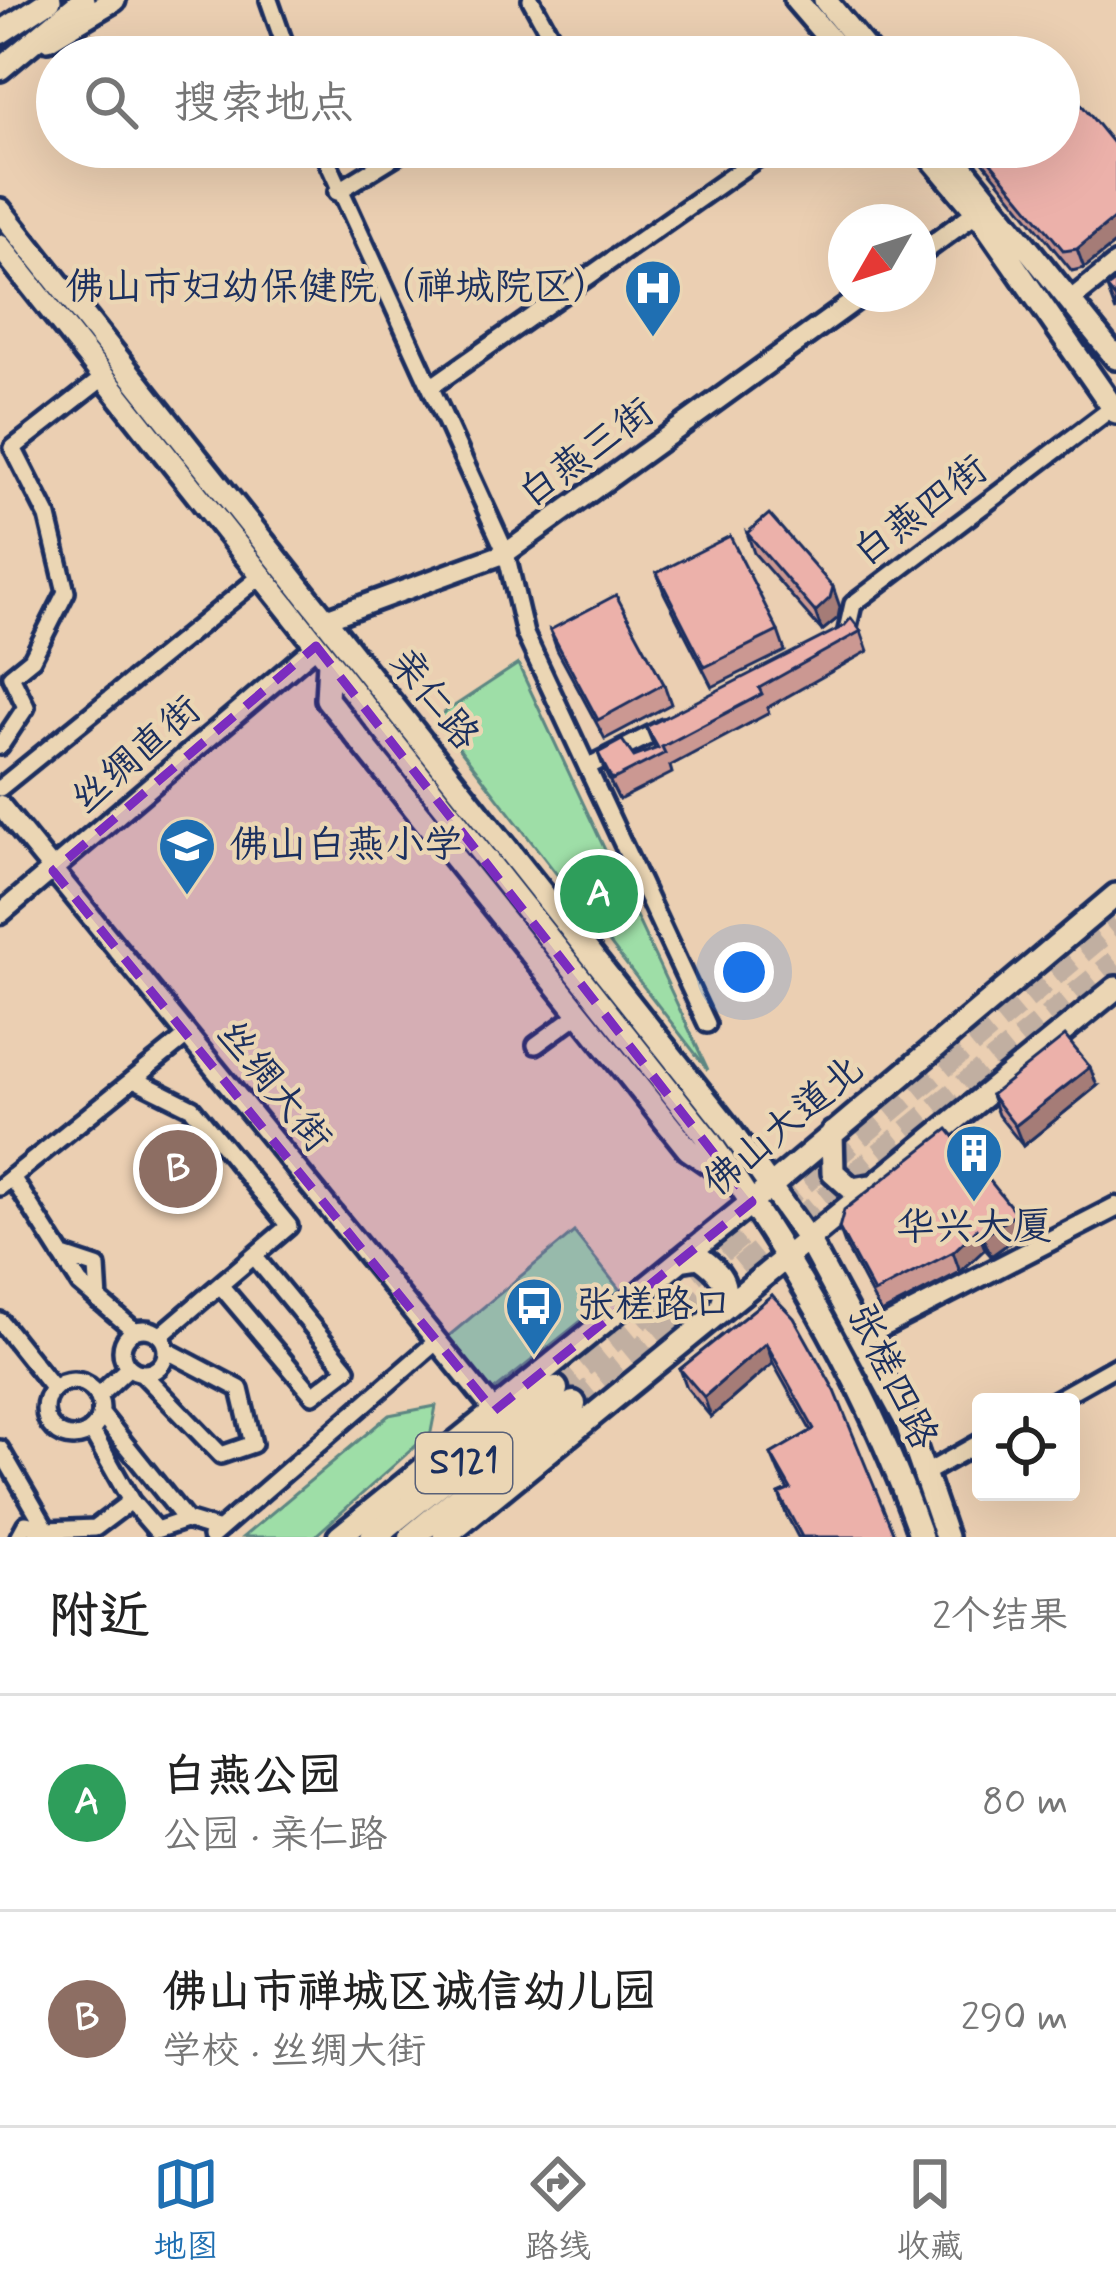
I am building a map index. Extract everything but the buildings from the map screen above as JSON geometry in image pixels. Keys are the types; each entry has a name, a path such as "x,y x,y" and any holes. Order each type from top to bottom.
{"highway":[{"name":"S121","path":"373,1537 572,1403"},
{"name":"S121","path":"412,1537 572,1403"}],"main road":[{"path":"41,36 83,0"},
{"path":"55,36 114,0"},
{"path":"796,0 827,36"},
{"path":"825,0 855,36"},
{"path":"0,33 40,3"},
{"path":"0,69 36,41"},
{"path":"25,50 36,45"},
{"path":"940,168 977,212 1114,410"},
{"path":"963,168 1116,358"},
{"name":"亲仁路","path":"0,210 727,1126 754,1191 788,1253"},
{"name":"亲仁路","path":"0,246 754,1191 807,1238"},
{"path":"322,654 327,698 688,1149 754,1191"},
{"name":"佛山大道北","path":"339,1537 679,1261 754,1191 832,1133 1116,895"},
{"path":"444,1537 572,1403 721,1308 1116,988"},
{"path":"832,1133 833,1172 852,1189 870,1186"},
{"name":"张槎四路","path":"807,1238 906,1421 946,1537"},
{"name":"张槎四路","path":"788,1253 890,1448 921,1537"},
{"path":"679,1261 699,1257 719,1271 727,1294 721,1308"}],"street":[{"path":"269,0 282,36"},
{"path":"531,0 551,36"},
{"path":"328,168 506,553 525,634 706,1024"},
{"path":"337,192 376,168"},
{"path":"431,387 743,168"},
{"path":"936,242 977,212"},
{"path":"1072,299 1116,264"},
{"name":"白燕三街","path":"323,620 506,553 839,312"},
{"path":"13,448 104,377"},
{"name":"白燕四街","path":"826,645 846,635 854,604 1114,410"},
{"path":"0,430 48,517 66,592 32,659 5,669 26,707 0,746"},
{"path":"0,788 261,576"},
{"name":"丝绸直街","path":"0,914 322,654"},
{"path":"587,767 687,716"},
{"name":"丝绸大街","path":"0,806 494,1411"},
{"path":"536,1046 580,1013"},
{"path":"134,1330 122,1348 136,1370 221,1455 253,1444 240,1390 148,1328 134,1330 99,1301 6,1182 188,1035"},
{"path":"98,1396 136,1370 162,1364 163,1342 289,1226 192,1108 134,1079"},
{"path":"861,1338 1116,1207"},
{"path":"61,1255 97,1267 99,1301"},
{"path":"220,1285 314,1395 347,1369 254,1256"},
{"path":"1,1323 53,1389"},
{"path":"53,1389 77,1381 98,1396 101,1414 186,1520 215,1533 437,1341"},
{"path":"1068,1393 1116,1366"},
{"path":"53,1389 46,1414 56,1430 73,1436 91,1430 101,1414"},
{"path":"91,1430 130,1501 156,1530 186,1520"},
{"path":"924,1474 972,1447"},
{"path":"0,1449 43,1533"},
{"path":"19,1537 26,1524 43,1533 95,1528 130,1501"}],"highlighted area":[{"path":"316,646 752,1202 494,1411 53,871"}],"green space":[{"path":"518,664 708,1070 436,718"},
{"path":"574,1232 620,1290 492,1392 445,1339"},
{"path":"436,1406 431,1432 314,1537 243,1537 389,1415"}],"tunnel":[{"path":"555,1389 1116,923"},
{"path":"573,1404 1116,962"}],"place":[{"name":"佛山市妇幼保健院（禅城院区）","path":"653,339"},
{"name":"白燕公园","path":"599,894"},
{"name":"佛山白燕小学","path":"187,897"},
{"name":"佛山市禅城区诚信幼儿园","path":"178,1169"},
{"name":"华兴大厦","path":"974,1204"},
{"name":"张槎路口","path":"534,1357"}]}
